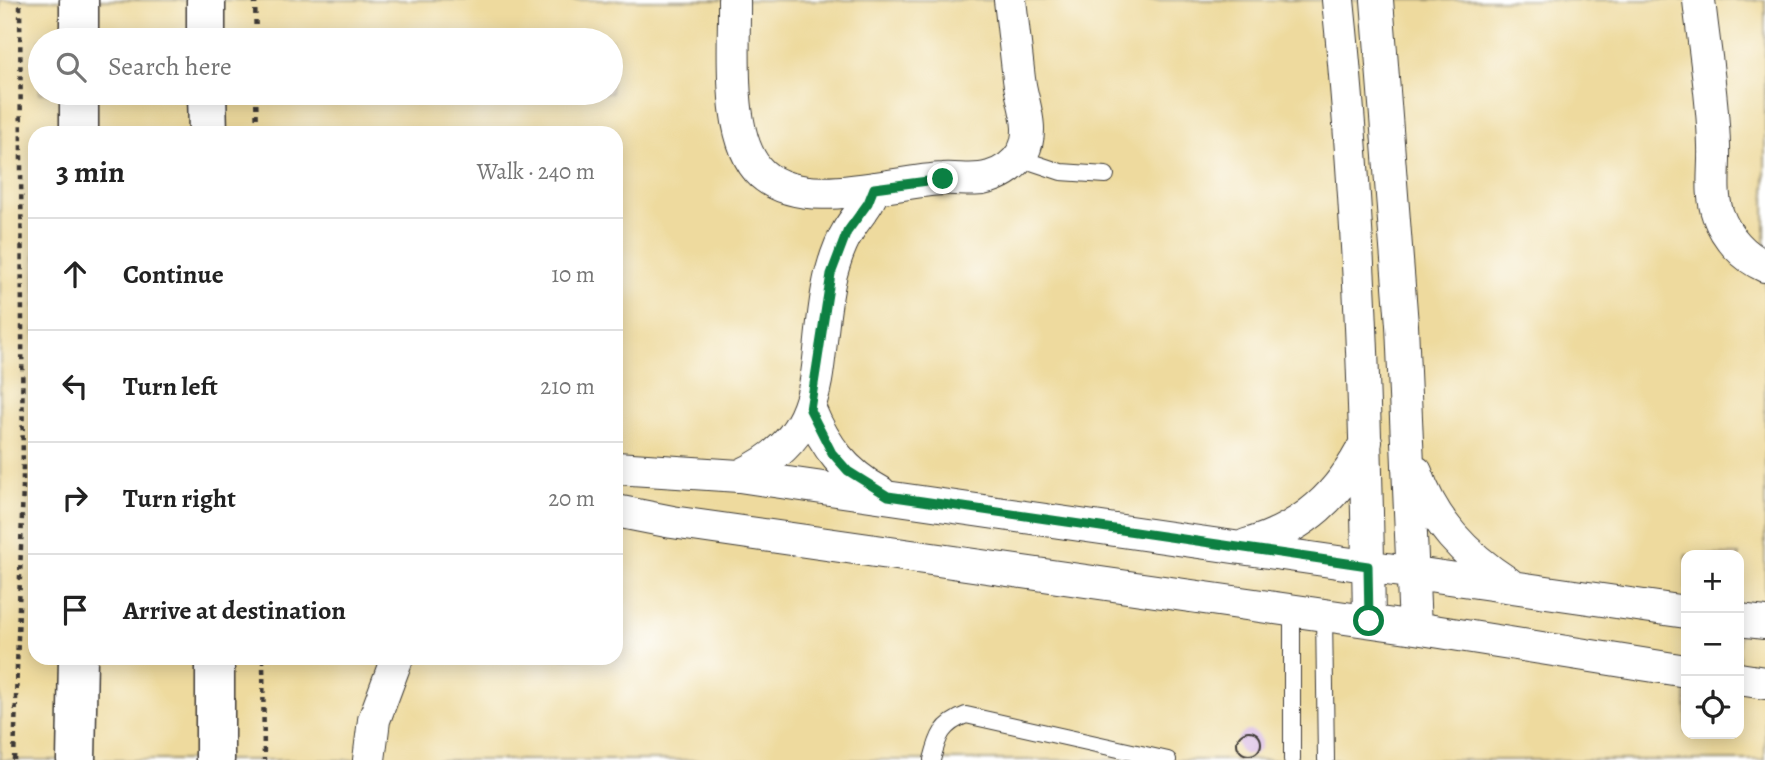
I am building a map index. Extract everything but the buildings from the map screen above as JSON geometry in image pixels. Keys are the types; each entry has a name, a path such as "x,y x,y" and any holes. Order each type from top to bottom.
{"main road":[{"path":"79,0 79,28"},
{"path":"206,0 206,28"},
{"path":"79,105 79,126"},
{"path":"207,105 208,126"},
{"path":"76,760 78,665"},
{"path":"215,665 215,760"}],"street":[{"path":"734,0 736,103 748,156 762,174 783,186 830,193 943,179 987,178 1010,167 1019,158 1028,129 1019,82 1010,0"},
{"path":"1338,0 1356,215 1367,440 1369,621"},
{"path":"1377,0 1394,198 1408,439 1415,628"},
{"path":"1699,0 1714,144 1713,192 1718,215 1728,234 1743,251 1765,266"},
{"path":"943,179 984,165 1000,151 1010,133 1019,82"},
{"path":"1714,144 1728,198 1736,217 1765,248"},
{"path":"739,475 757,467 788,443 810,410 831,274 847,232 868,203 874,188"},
{"path":"830,193 827,234 831,274"},
{"path":"810,410 832,453 848,471 888,496"},
{"path":"1408,439 1416,475 1431,508 1452,538 1480,565 1512,586"},
{"path":"1240,547 1276,535 1317,510 1338,490 1367,440"},
{"path":"623,468 739,475 1681,611"},
{"path":"623,512 672,522 1324,614 1681,670"},
{"path":"623,526 672,522"},
{"path":"1744,621 1765,624"},
{"path":"369,760 373,720 394,665"},
{"path":"1744,680 1765,683"}],"lane":[{"path":"1019,158 1061,172 1106,175"},
{"path":"1292,610 1292,760"},
{"path":"1324,614 1326,760"},
{"path":"932,760 939,732 951,720 966,715 1168,760"}],"path":[{"path":"14,760 23,471 19,176 20,0"},
{"path":"255,0 256,28"},
{"path":"256,105 257,126"},
{"path":"263,665 264,760"}],"sand":[{"path":"0,0 1765,0 1765,760 0,760"}],"route":[{"path":"943,179 874,188 868,203 847,232 831,274 810,410 832,453 848,471 888,496 1368,566 1369,621"}]}
